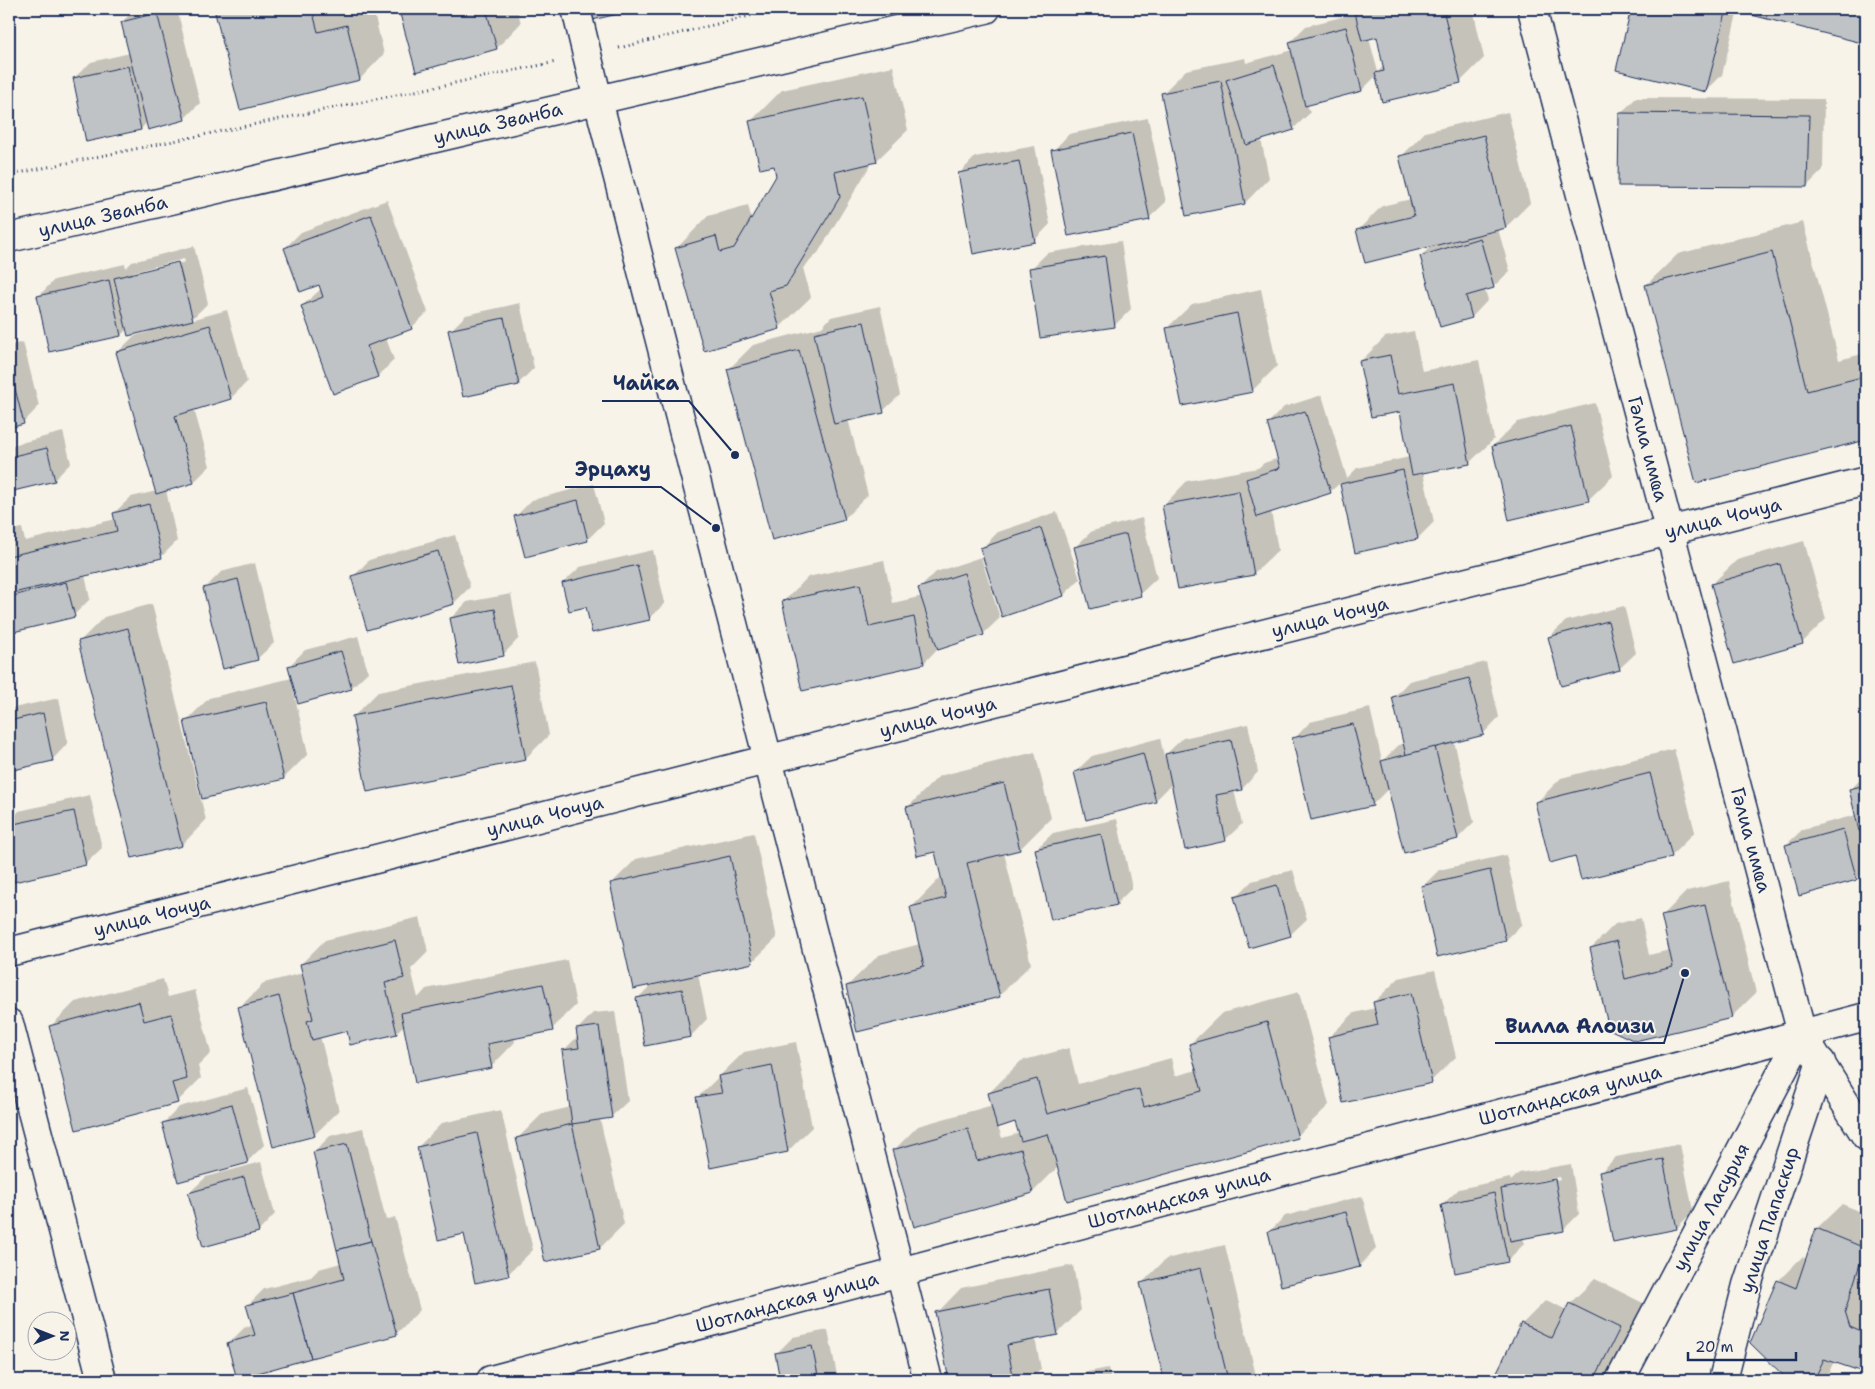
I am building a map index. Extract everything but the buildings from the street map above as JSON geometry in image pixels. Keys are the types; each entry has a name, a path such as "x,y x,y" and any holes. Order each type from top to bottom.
{"main road":[{"path":"576,9 767,760 928,1380"},
{"name":"улица Званба","path":"9,238 986,9"},
{"name":"Гәлиа имҩа","path":"1532,9 1802,1034 1866,1136"},
{"name":"улица Чочуа","path":"9,952 1866,481"},
{"name":"Шотландская улица","path":"491,1380 1866,1017"},
{"path":"9,1023 102,1380"},
{"name":"улица Ласурия","path":"1620,1380 1802,1034"},
{"name":"улица Папаскир","path":"1723,1380 1747,1285 1821,1062"}],"path":[{"path":"9,175 588,56 778,9"}],"place":[{"name":"Чайка","path":"735,455"},
{"name":"Эрцаху","path":"716,528"},
{"name":"Вилла Алоизи","path":"1685,973"}]}
